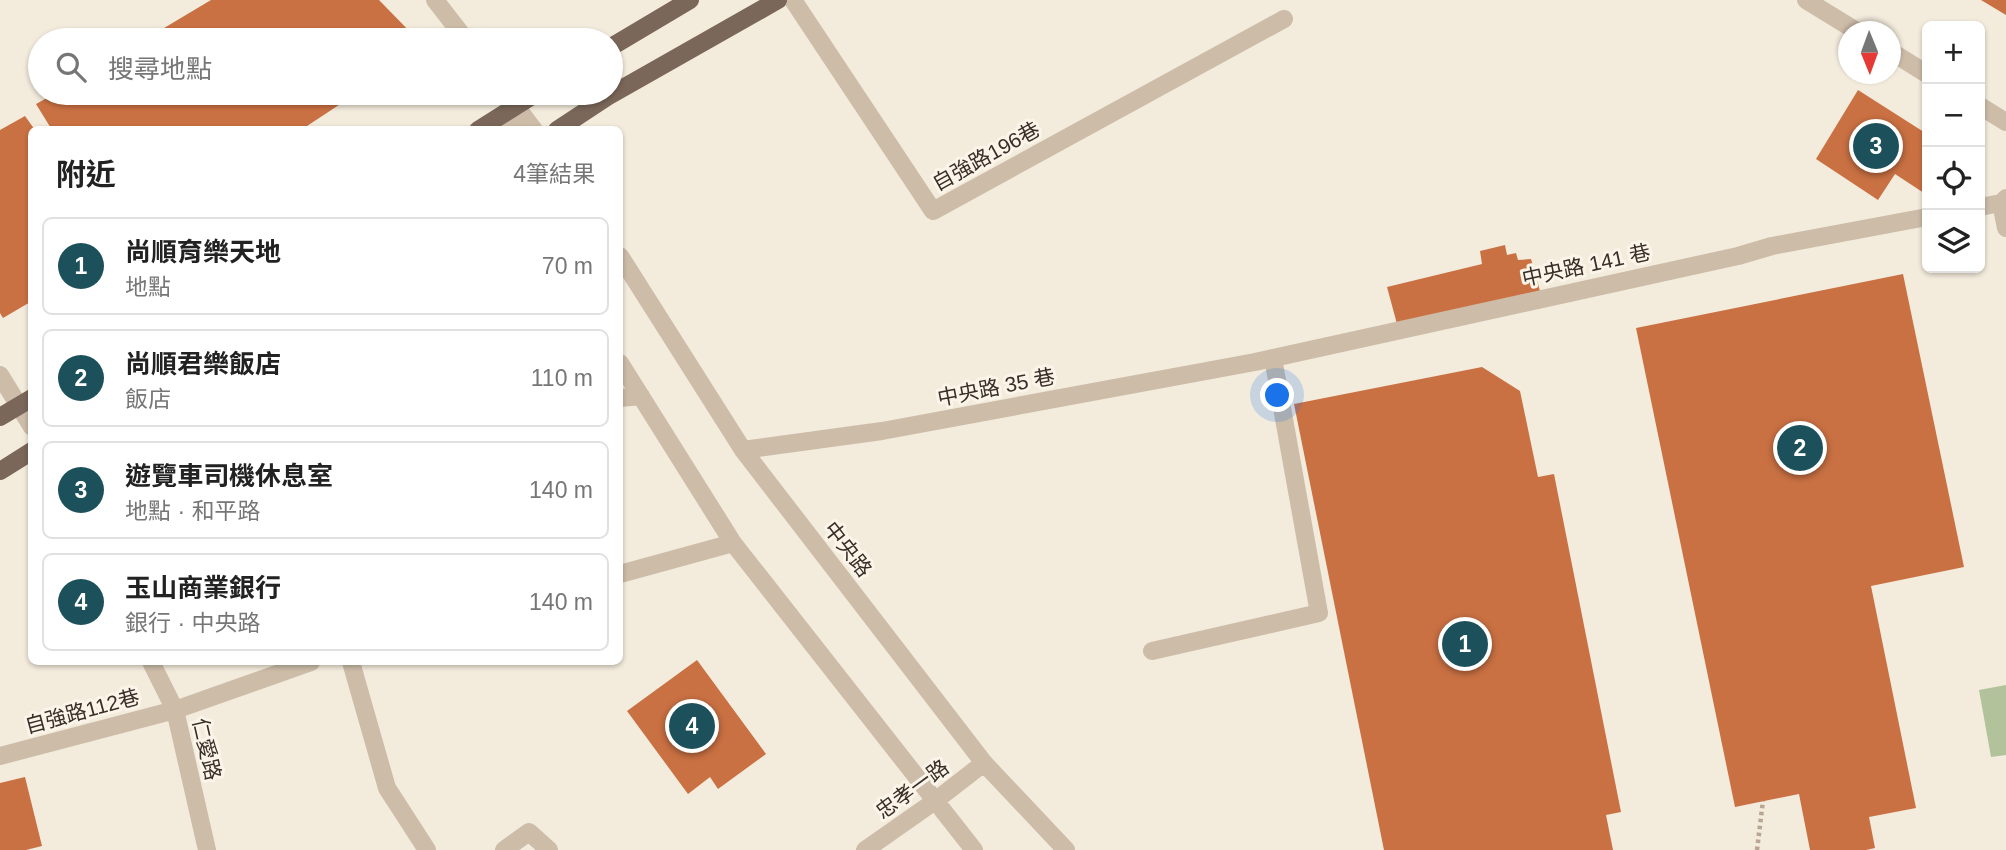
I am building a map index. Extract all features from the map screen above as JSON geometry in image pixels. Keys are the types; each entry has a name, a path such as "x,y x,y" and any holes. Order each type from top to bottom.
{"main road":[{"path":"623,40 690,0"},
{"path":"623,88 778,0"},
{"path":"482,126 506,105"},
{"path":"563,126 595,105"},
{"path":"0,418 25,402"},
{"path":"0,471 28,454"}],"street":[{"path":"435,0 457,28"},
{"name":"自強路196巷","path":"793,0 933,211 1284,19"},
{"path":"1806,0 1840,21"},
{"path":"1901,57 1922,71"},
{"path":"509,126 511,105"},
{"path":"515,105 531,126"},
{"path":"1985,109 2006,122"},
{"path":"1985,205 2003,200 2006,228"},
{"name":"中央路 141 巷","path":"1264,360 1738,256 1772,246 1922,218"},
{"name":"中央路","path":"623,261 743,450 984,763 1066,850"},
{"path":"1152,651 1319,613 1264,360"},
{"name":"中央路 35 巷","path":"743,450 881,431 1264,360"},
{"path":"623,368 733,543 974,850"},
{"path":"0,375 25,402"},
{"path":"623,398 641,396"},
{"path":"623,573 733,543"},
{"name":"仁愛路","path":"152,665 175,710 207,850"},
{"name":"自強路112巷","path":"0,756 175,710 302,665"},
{"path":"352,665 387,788 427,850"},
{"name":"忠孝一路","path":"865,850 984,763"},
{"path":"504,850 529,832 549,850"}],"path":[{"path":"1757,850 1763,801"}],"green space":[{"path":"2006,685 2006,755 1991,757 1979,690"}],"building":[{"path":"211,0 379,0 406,28 164,28"},
{"path":"1981,0 2006,0 2006,15"},
{"path":"1858,90 1922,131 1922,192 1895,174 1878,200 1816,159"},
{"path":"37,105 339,105 307,126 50,126"},
{"path":"25,116 32,126 28,126 28,303 3,318 0,313 0,130"},
{"path":"1505,245 1507,255 1516,253 1518,260 1531,259 1540,291 1397,324 1387,287 1482,264 1480,251"},
{"path":"1903,274 1964,567 1871,586 1916,808 1869,817 1875,848 1810,850 1799,794 1735,807 1636,328"},
{"path":"1482,367 1520,391 1538,477 1554,474 1621,812 1606,815 1613,850 1384,850 1294,404"},
{"path":"697,660 766,754 718,789 710,777 688,794 627,711"},
{"path":"25,777 42,846 26,850 0,850 0,783"}],"place":[{"name":"遊覽車司機休息室","path":"1876,146"},
{"name":"尚順君樂飯店","path":"1800,448"},
{"name":"尚順育樂天地","path":"1465,644"},
{"name":"玉山商業銀行","path":"692,726"}]}
